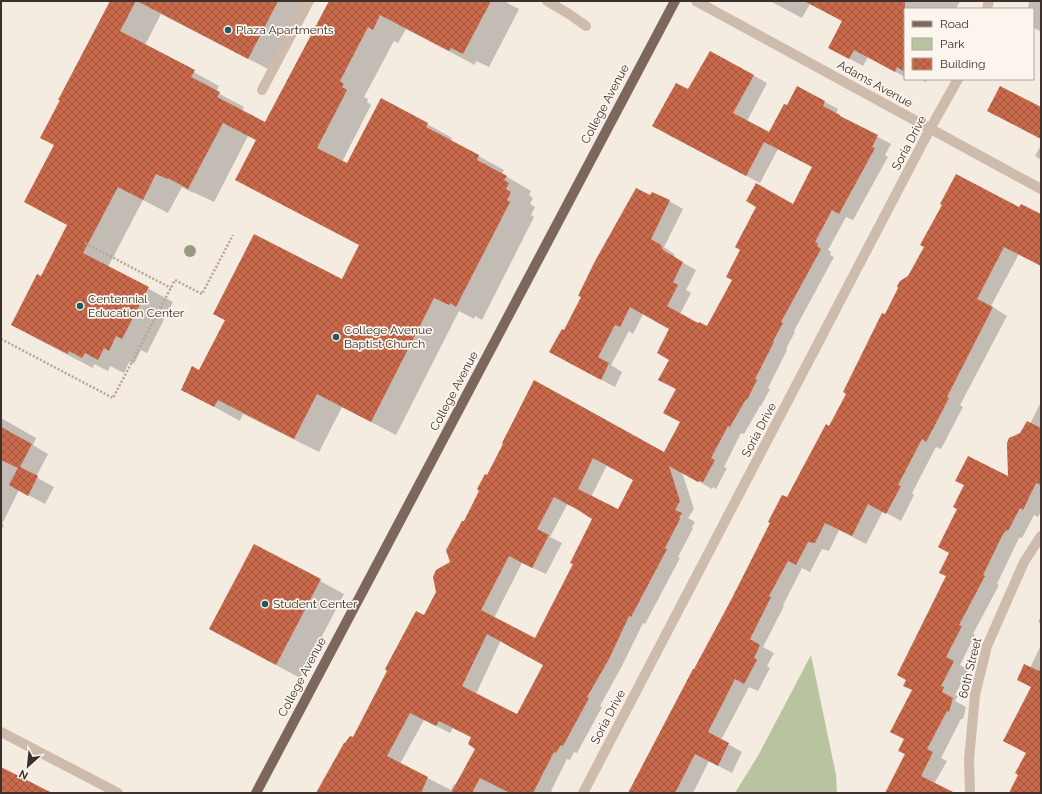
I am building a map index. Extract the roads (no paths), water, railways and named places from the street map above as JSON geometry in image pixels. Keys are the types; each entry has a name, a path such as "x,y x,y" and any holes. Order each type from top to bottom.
{"main road":[{"name":"College Avenue","path":"256,793 674,1"}],"street":[{"path":"262,90 309,1"},
{"path":"548,1 586,26"},
{"name":"Adams Avenue","path":"696,1 1041,189"},
{"name":"Soria Drive","path":"583,793 930,129 957,80"},
{"name":"60th Street","path":"970,793 969,760 975,695 987,646 1024,562 1041,536"},
{"path":"1,732 118,793"}],"place":[{"name":"Plaza Apartments","path":"228,30"},
{"name":"Centennial Education Center","path":"80,306"},
{"name":"College Avenue Baptist Church","path":"336,337"},
{"name":"Student Center","path":"265,604"}]}
